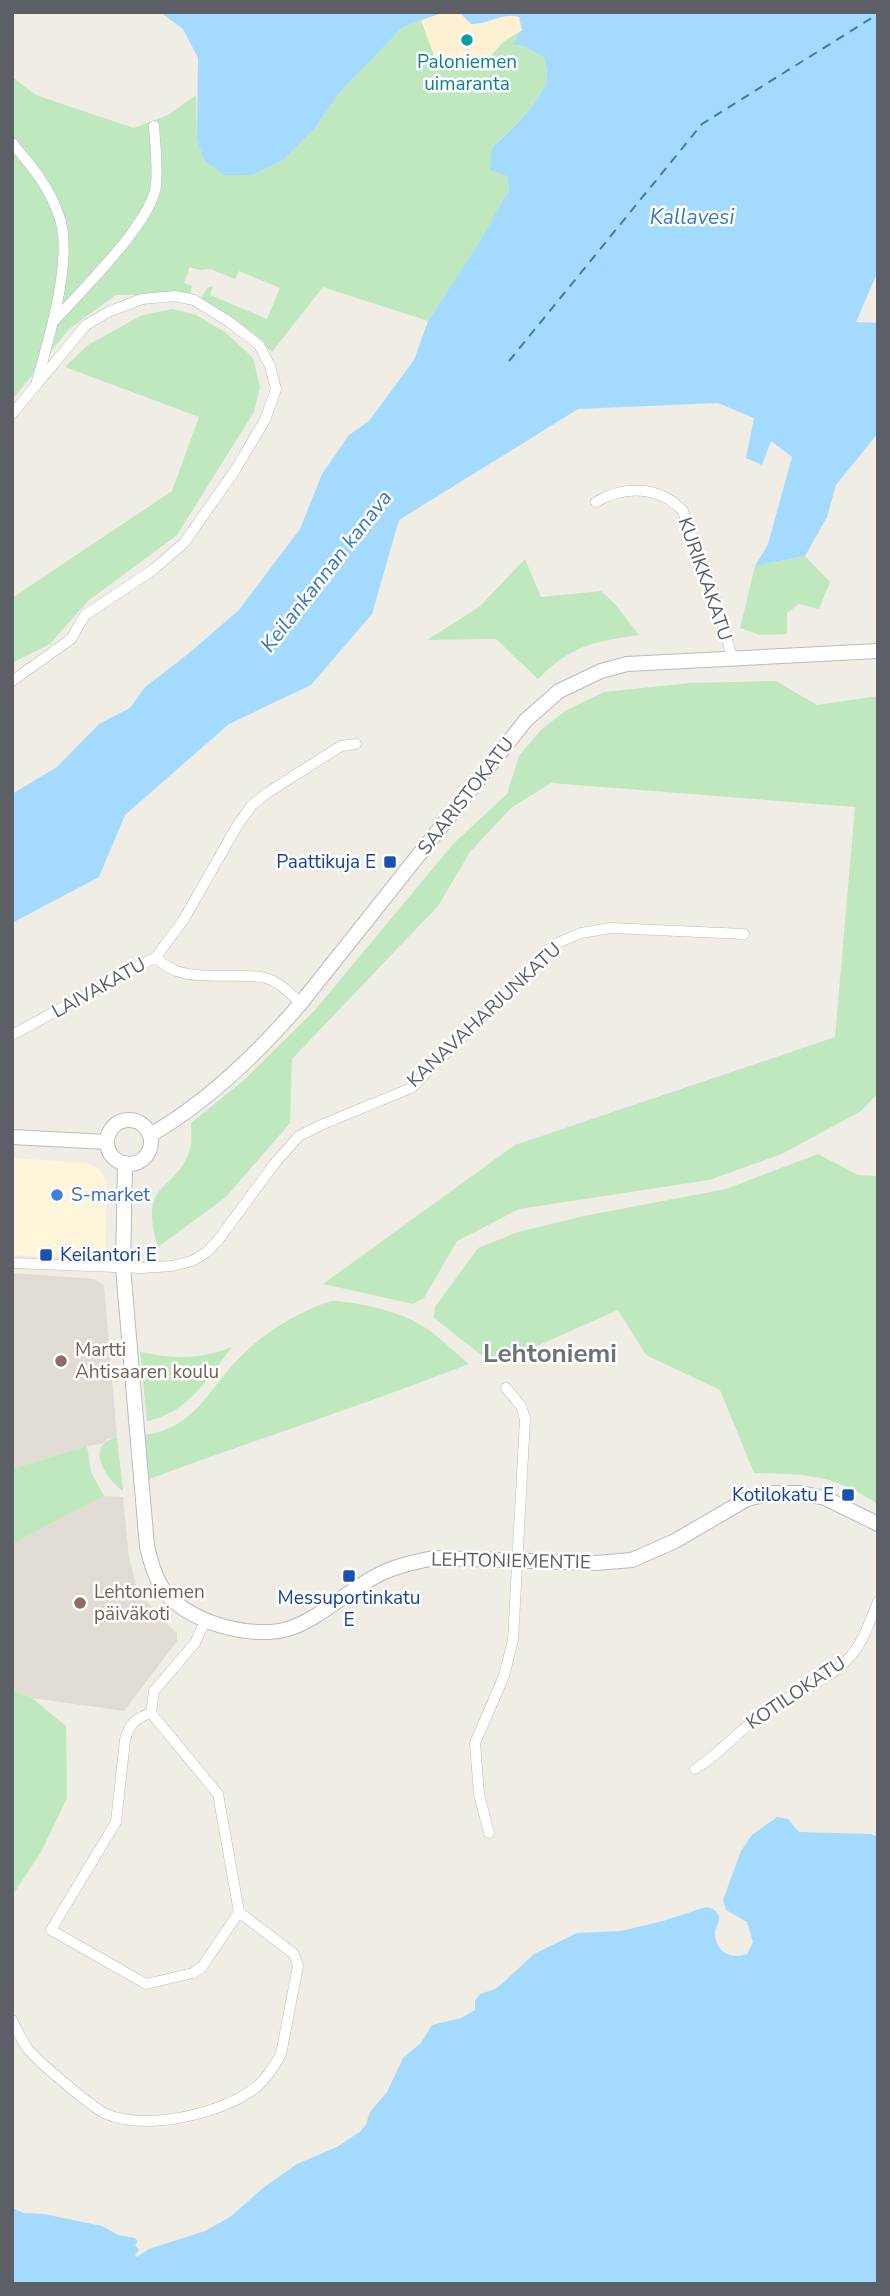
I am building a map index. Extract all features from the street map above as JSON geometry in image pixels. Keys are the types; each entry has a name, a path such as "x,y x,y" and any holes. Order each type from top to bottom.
{"street":[{"path":"54,321 131,234 150,205 156,187 154,125"},
{"path":"12,144 37,172 59,214 62,226 63,254 54,321 36,384"},
{"path":"12,414 86,325 108,312 142,299 175,296 194,300 210,309 259,345 270,366 276,388 259,430 234,472 184,543 154,569 85,615 71,639 12,681"},
{"name":"KURIKKAKATU","path":"596,502 610,494 630,490 657,493 672,500 683,512 716,600 732,657"},
{"name":"SAARISTOKATU","path":"150,1135 166,1126 213,1089 264,1045 301,1003 526,720 559,691 601,671 627,664 878,651"},
{"path":"156,957 184,919 237,826 252,806 267,793 341,746 356,744"},
{"name":"KANAVAHARJUNKATU","path":"12,1263 123,1268 172,1266 192,1261 207,1252 299,1136 411,1088 555,944 580,933 611,928 744,934"},
{"name":"LAIVAKATU","path":"12,1035 156,957 163,966 177,972 265,978 280,984 301,1003"},
{"path":"125,1120 143,1125 150,1135 148,1154 138,1162 125,1163 110,1153 107,1142 110,1130 125,1120"},
{"path":"12,1137 107,1142"},
{"name":"LEHTONIEMENTIE","path":"125,1163 123,1268 150,1562 162,1588 190,1614 238,1630 276,1632 308,1621 382,1573 433,1558 516,1562 617,1563 632,1560 675,1541 747,1499 772,1493 802,1493 825,1498 878,1524"},
{"path":"489,1833 479,1794 475,1743 504,1676 513,1640 525,1419 522,1406 506,1388"},
{"name":"KOTILOKATU","path":"695,1769 709,1761 741,1729 763,1713 837,1670 850,1658 878,1602"},
{"path":"12,2021 30,2051 105,2114 130,2120 156,2120 212,2110 241,2098 258,2086 277,2060 295,1986 298,1966 294,1954 239,1912 218,1794 151,1713 154,1691 195,1643 205,1621"},
{"path":"151,1713 137,1717 128,1729 116,1822 51,1930 146,1984 193,1973 202,1967 239,1912"}],"shaded area":[{"path":"12,1158 88,1163 99,1169 107,1182 105,1260 12,1255"},
{"name":"Martti Ahtisaaren koulu","path":"12,1273 94,1279 104,1285 117,1437 102,1444 12,1469"},
{"name":"Lehtoniemen päiväkoti","path":"104,1496 123,1497 129,1558 137,1589 159,1617 177,1633 177,1641 124,1711 32,1698 12,1690 12,1544"}],"green space":[{"path":"421,20 434,55 442,67 456,68 487,60 503,42 522,30 515,39 518,46 544,57 547,77 532,106 492,147 507,176 509,187 506,197 487,232 428,321 323,287 272,352 242,326 201,298 207,288 213,286 210,295 267,319 280,288 239,271 235,279 210,269 190,267 184,283 192,286 190,294 116,295 69,329 12,400 12,77 36,95 134,128 168,115 196,95 197,139 223,175 253,175 283,160 316,127 339,93 403,27"},
{"path":"173,309 196,315 225,332 253,358 260,387 254,412 177,535 88,601 50,644 12,663 12,598 172,491 199,417 65,367 88,345 142,315"},
{"path":"805,556 830,582 819,609 799,604 787,613 787,634 760,635 740,628 755,566"},
{"path":"525,559 541,597 601,591 616,605 639,635 584,647 562,659 538,679 496,639 427,640 479,607"},
{"path":"776,681 817,705 878,696 878,1093 861,1111 782,1154 709,1180 519,1209 457,1241 424,1298 413,1304 323,1284 515,1145 835,1037 855,807 551,783 511,808 470,852 438,906 292,1059 290,1123 226,1197 158,1247 152,1208 162,1188 186,1160 191,1145 191,1123 244,1080 315,1010 453,844 507,794 519,756 541,730 565,711 604,692 690,683"},
{"path":"818,1154 858,1175 878,1176 878,1504 833,1481 804,1475 754,1473 720,1390 646,1355 618,1310 494,1365 434,1318 435,1307 478,1248 518,1232 584,1216 726,1189"},
{"path":"331,1301 372,1307 412,1320 435,1334 469,1364 149,1479 145,1435 176,1425 189,1416 239,1358 270,1331"},
{"path":"232,1347 186,1402 162,1417 147,1421 140,1352 186,1357"},
{"path":"117,1437 123,1491 104,1470 100,1454 101,1447 107,1441"},
{"path":"87,1446 91,1472 104,1496 12,1544 12,1469"},
{"path":"12,1690 32,1698 66,1726 67,1798 41,1852 12,1896"}],"sand":[{"name":"Paloniemen uimaranta","path":"444,12 459,12 471,24 506,16 519,17 522,30 503,42 487,60 456,68 442,67 434,55 421,20"}],"water":[{"path":"160,12 444,12 403,27 339,93 316,127 283,160 253,175 223,175 204,160 197,139 198,58 183,29"},
{"name":"Kallavesi","path":"459,12 878,12 878,271 856,322 878,323 878,433 836,485 827,517 805,556 755,566 768,544 792,457 771,441 762,465 746,458 754,418 718,403 578,409 399,520 372,614 311,685 229,724 125,815 99,877 12,923 12,794 57,767 99,724 130,708 145,687 239,610 300,529 322,474 349,435 369,421 414,360 428,321 479,243 509,190 507,176 490,170 492,147 539,96 547,79 544,57 523,46 515,45 515,39 522,30 519,17 506,16 471,24"},
{"path":"777,1817 788,1819 799,1832 871,1834 878,1837 878,2284 12,2284 12,2208 24,2213 44,2214 102,2226 118,2235 135,2238 138,2242 135,2245 139,2250 135,2255 137,2257 149,2249 205,2231 230,2217 263,2188 297,2164 337,2147 361,2131 370,2112 387,2092 403,2058 421,2043 432,2025 461,2018 475,2010 475,2001 480,1994 495,1989 534,1954 577,1933 621,1931 706,1907 714,1910 719,1917 715,1933 721,1949 729,1955 747,1954 753,1942 747,1922 726,1910 723,1900 741,1851 752,1835"}],"ferry route":[{"path":"509,361 702,124 878,14"}],"place":[{"name":"Paloniemen uimaranta","path":"467,40"},
{"name":"Paattikuja E","path":"390,862"},
{"name":"S-market","path":"57,1195"},
{"name":"Keilantori E","path":"46,1255"},
{"name":"Martti Ahtisaaren koulu","path":"61,1361"},
{"name":"Kotilokatu E","path":"848,1495"},
{"name":"Messuportinkatu E","path":"349,1576"},
{"name":"Lehtoniemen päiväkoti","path":"80,1603"}],"district":[{"name":"Lehtoniemi","path":"550,1353"}],"water label":[{"name":"Keilankannan kanava","path":"326,571"}]}
